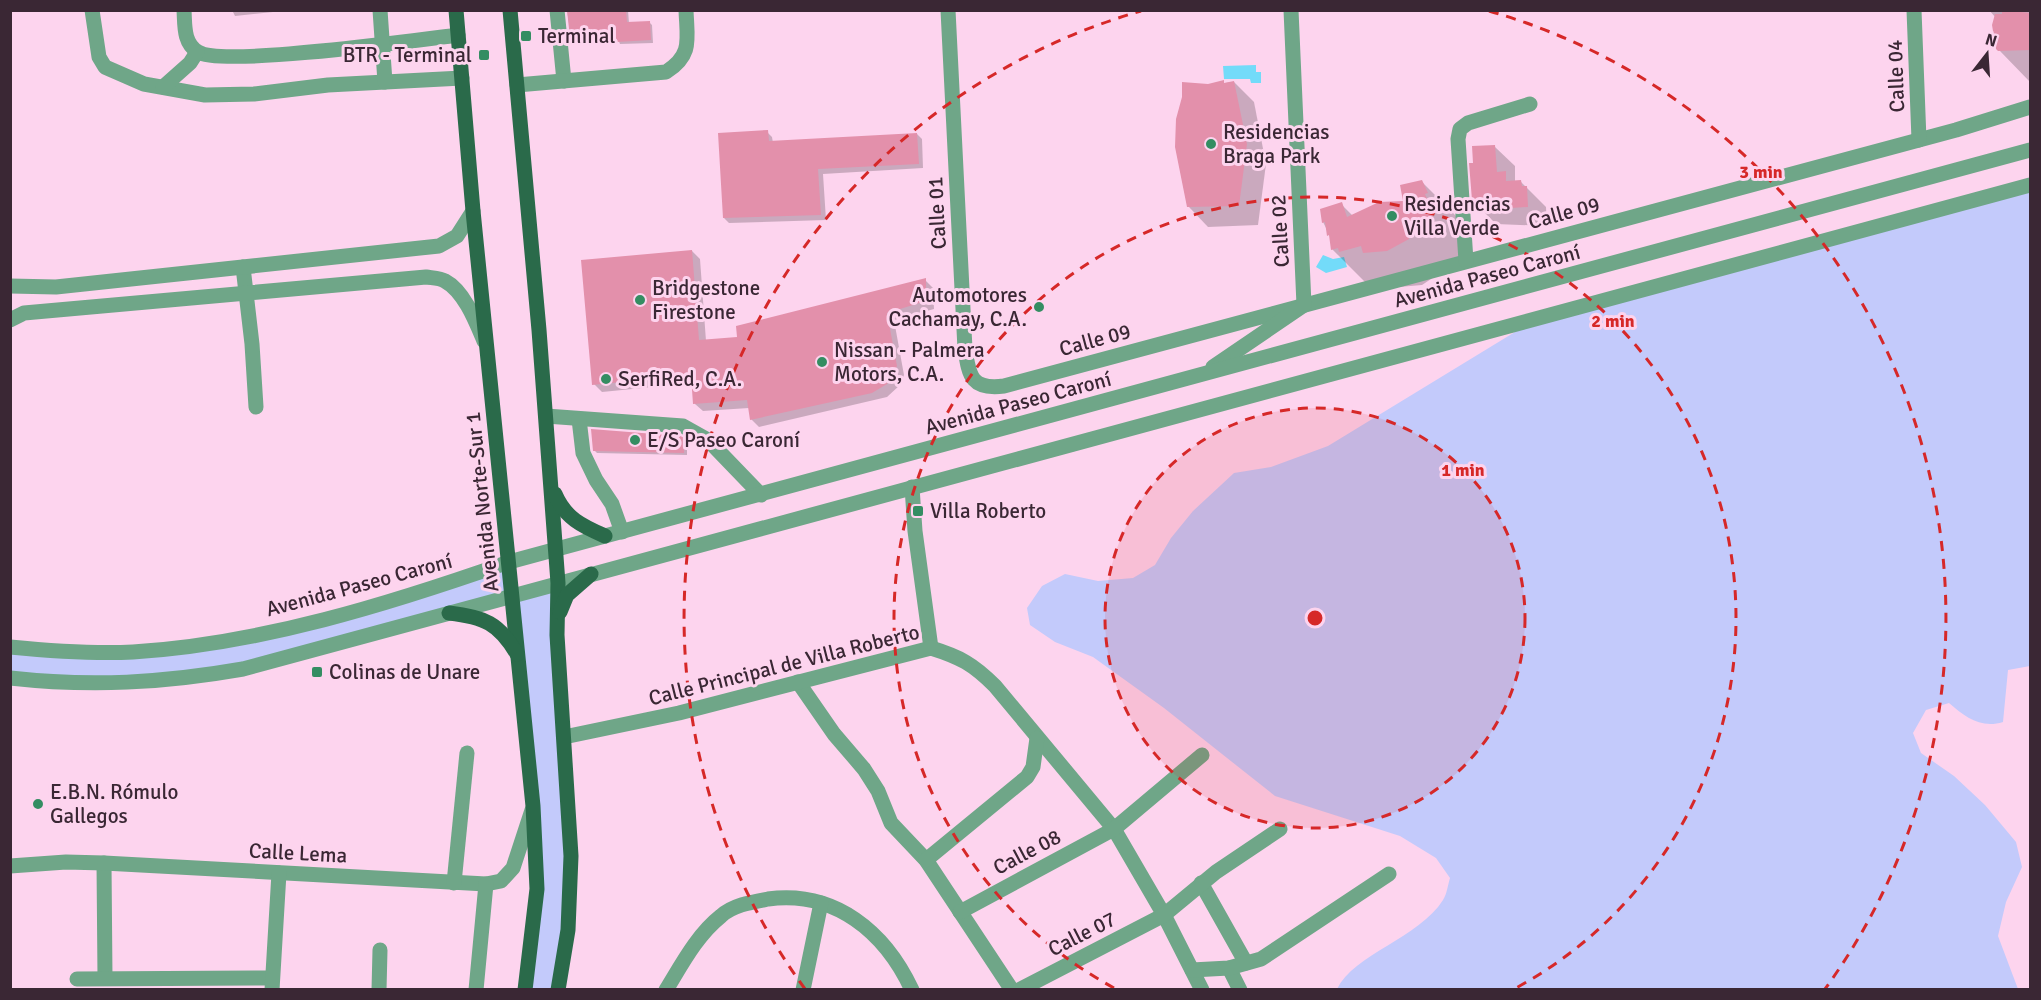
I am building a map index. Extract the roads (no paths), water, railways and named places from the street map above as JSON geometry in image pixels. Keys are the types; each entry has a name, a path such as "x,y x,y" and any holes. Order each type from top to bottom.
{"main road":[{"name":"Avenida Norte-Sur 1","path":"456,10 473,211 520,659 533,806 537,889 525,990"},
{"path":"510,10 546,416 558,583 557,635 569,812 571,892 558,990"},
{"path":"551,485 567,516 580,526 605,536"},
{"path":"557,635 560,614 567,595 591,574"},
{"path":"449,613 470,615 492,623 507,636 520,659"}],"street":[{"path":"92,10 99,57 105,67 144,84 215,95 462,78"},
{"path":"184,10 185,36 196,52 211,56 276,55 458,35"},
{"path":"380,10 385,82"},
{"path":"557,10 564,81"},
{"path":"517,85 666,72 679,63 688,47 686,10"},
{"name":"Calle 01","path":"948,10 968,369 980,385 1004,386"},
{"name":"Calle 02","path":"1291,10 1304,305"},
{"name":"Calle 04","path":"1914,10 1919,140"},
{"path":"164,87 190,63 196,52"},
{"path":"1466,261 1458,139 1460,129 1468,123 1530,104"},
{"name":"Calle 09","path":"1004,386 1919,140 2031,107"},
{"name":"Avenida Paseo Caroní","path":"10,647 132,652 228,641 378,603 556,549 2031,150"},
{"path":"10,678 93,685 202,676 243,669 2031,185"},
{"path":"10,286 56,286 439,246 457,236 473,211"},
{"path":"243,267 252,344 256,407"},
{"path":"10,320 24,313 426,277 444,280 456,290 475,320 488,349"},
{"path":"1199,376 1259,338 1304,305"},
{"path":"546,416 683,426 708,440 761,495"},
{"path":"579,419 583,453 596,480 612,504 622,532"},
{"path":"912,487 915,531 931,648"},
{"name":"Calle Principal de Villa Roberto","path":"564,737 679,713 931,648 958,656 975,666 995,686 1114,829 1164,915 1202,990"},
{"path":"798,682 834,734 864,769 878,791 891,823 926,860 1012,990"},
{"path":"926,860 1027,777 1034,767 1037,738"},
{"path":"454,883 467,753"},
{"name":"Calle 08","path":"960,912 1114,829 1202,755"},
{"path":"476,990 486,884 501,881 513,868 533,806"},
{"name":"Calle 07","path":"1019,990 1164,915 1201,883 1280,829"},
{"name":"Calle Lema","path":"10,866 66,862 104,863 486,884"},
{"path":"104,863 105,978"},
{"path":"77,978 272,984 279,873"},
{"path":"1192,970 1229,968 1261,959 1389,874"},
{"path":"1201,883 1246,963"},
{"path":"666,990 693,946 722,915 735,907 777,898 821,903 858,919 876,935 894,957 912,990"},
{"path":"803,990 821,903"},
{"path":"379,990 380,950"},
{"path":"1229,968 1240,990"}],"place":[{"name":"Terminal","path":"526,36"},
{"name":"BTR - Terminal","path":"484,55"},
{"name":"Residencias Braga Park","path":"1211,144"},
{"name":"Residencias Villa Verde","path":"1392,216"},
{"name":"Bridgestone Firestone","path":"640,300"},
{"name":"Automotores Cachamay, C.A.","path":"1039,307"},
{"name":"Nissan - Palmera Motors, C.A.","path":"822,362"},
{"name":"SerfiRed, C.A.","path":"606,379"},
{"name":"E/S Paseo Caroní","path":"635,440"},
{"name":"Villa Roberto","path":"918,511"},
{"name":"Colinas de Unare","path":"317,672"},
{"name":"E.B.N. Rómulo Gallegos","path":"38,804"}]}
